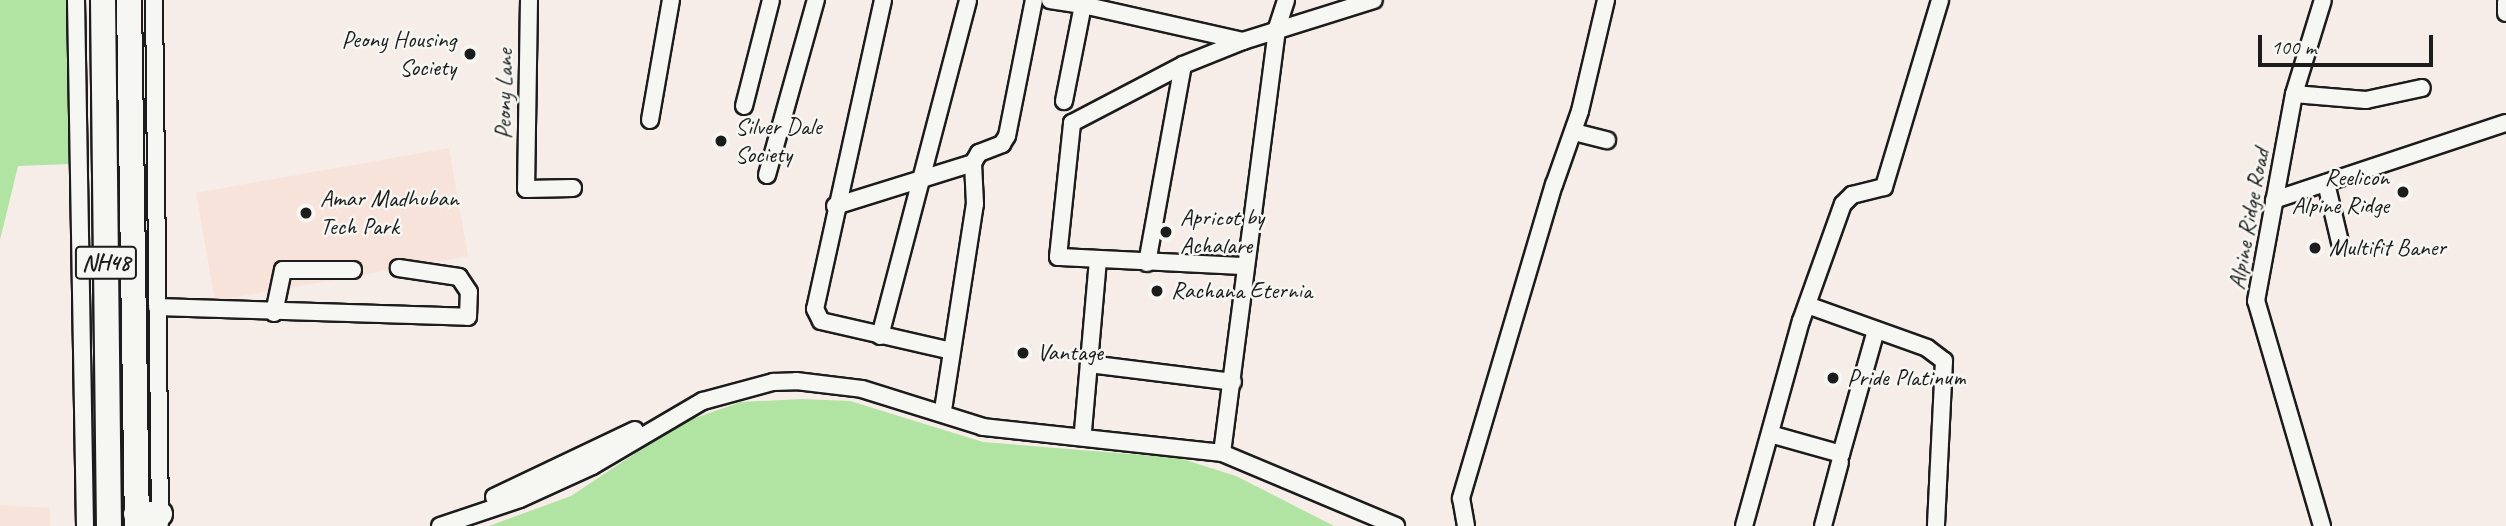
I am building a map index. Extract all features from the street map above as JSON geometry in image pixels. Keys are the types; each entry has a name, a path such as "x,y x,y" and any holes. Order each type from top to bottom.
{"highway":[{"name":"NH48","path":"103,0 110,526"},
{"name":"NH48","path":"129,0 148,520"}],"street":[{"path":"76,0 85,526"},
{"path":"148,520 157,307 153,0"},
{"name":"Peony Lane","path":"529,0 526,189 573,188"},
{"path":"650,120 671,0"},
{"path":"744,106 771,0"},
{"path":"767,175 816,0"},
{"path":"883,0 835,206 816,309 821,321 952,351"},
{"path":"880,336 968,0"},
{"path":"943,410 975,204 973,163 979,153 1002,144 1007,136 1034,0"},
{"path":"1050,0 1243,41"},
{"path":"1220,452 1233,382 1244,266 1277,28 1286,0"},
{"path":"1244,266 1058,257 1072,123 1183,65 1277,28 1374,0"},
{"path":"1466,526 1461,498 1554,185 1574,132 1606,0"},
{"path":"1744,526 1801,321 1810,306 1846,198 1874,192 1884,187 1889,177 1940,0"},
{"name":"Alpine Ridge Road","path":"2322,526 2256,301 2294,93 2323,0"},
{"path":"2506,2 2506,13"},
{"path":"1064,101 1083,5"},
{"path":"1147,263 1183,65"},
{"path":"2294,93 2366,100 2422,88"},
{"path":"2274,200 2506,122"},
{"path":"1574,132 1608,140"},
{"path":"835,206 973,163"},
{"path":"2326,183 2340,242"},
{"path":"1083,431 1098,261"},
{"path":"157,307 274,313 468,317 469,292 460,277 399,268"},
{"path":"274,313 283,270 353,270"},
{"path":"1810,306 1927,348 1944,362 1936,526"},
{"path":"1770,434 1841,454 1875,330"},
{"path":"1089,365 1233,382"},
{"path":"461,519 474,506 548,475 716,387 747,378 779,374 841,378 977,420 1212,445 1220,452"},
{"path":"440,526 592,466 703,401 773,382 831,382 983,427 1220,452 1396,526"},
{"path":"1823,526 1840,462"}],"shaded area":[{"name":"Amar Madhuban Tech Park","path":"449,148 468,256 215,301 196,193"},
{"path":"0,505 50,508 50,526 0,526"}],"green space":[{"path":"0,0 67,0 69,164 18,166 0,240"},
{"path":"802,399 850,401 983,442 1179,458 1236,476 1334,526 489,526 571,496 681,423 741,402"}],"place":[{"name":"Peony Housing Society","path":"470,54"},
{"name":"Silver Dale Society","path":"721,141"},
{"name":"Reelicon Alpine Ridge","path":"2403,192"},
{"name":"Amar Madhuban Tech Park","path":"306,213"},
{"name":"Apricot by Achalare","path":"1166,232"},
{"name":"Multifit Baner","path":"2315,248"},
{"name":"Rachana Eternia","path":"1157,291"},
{"name":"Vantage","path":"1023,353"},
{"name":"Pride Platinum","path":"1833,378"}]}
